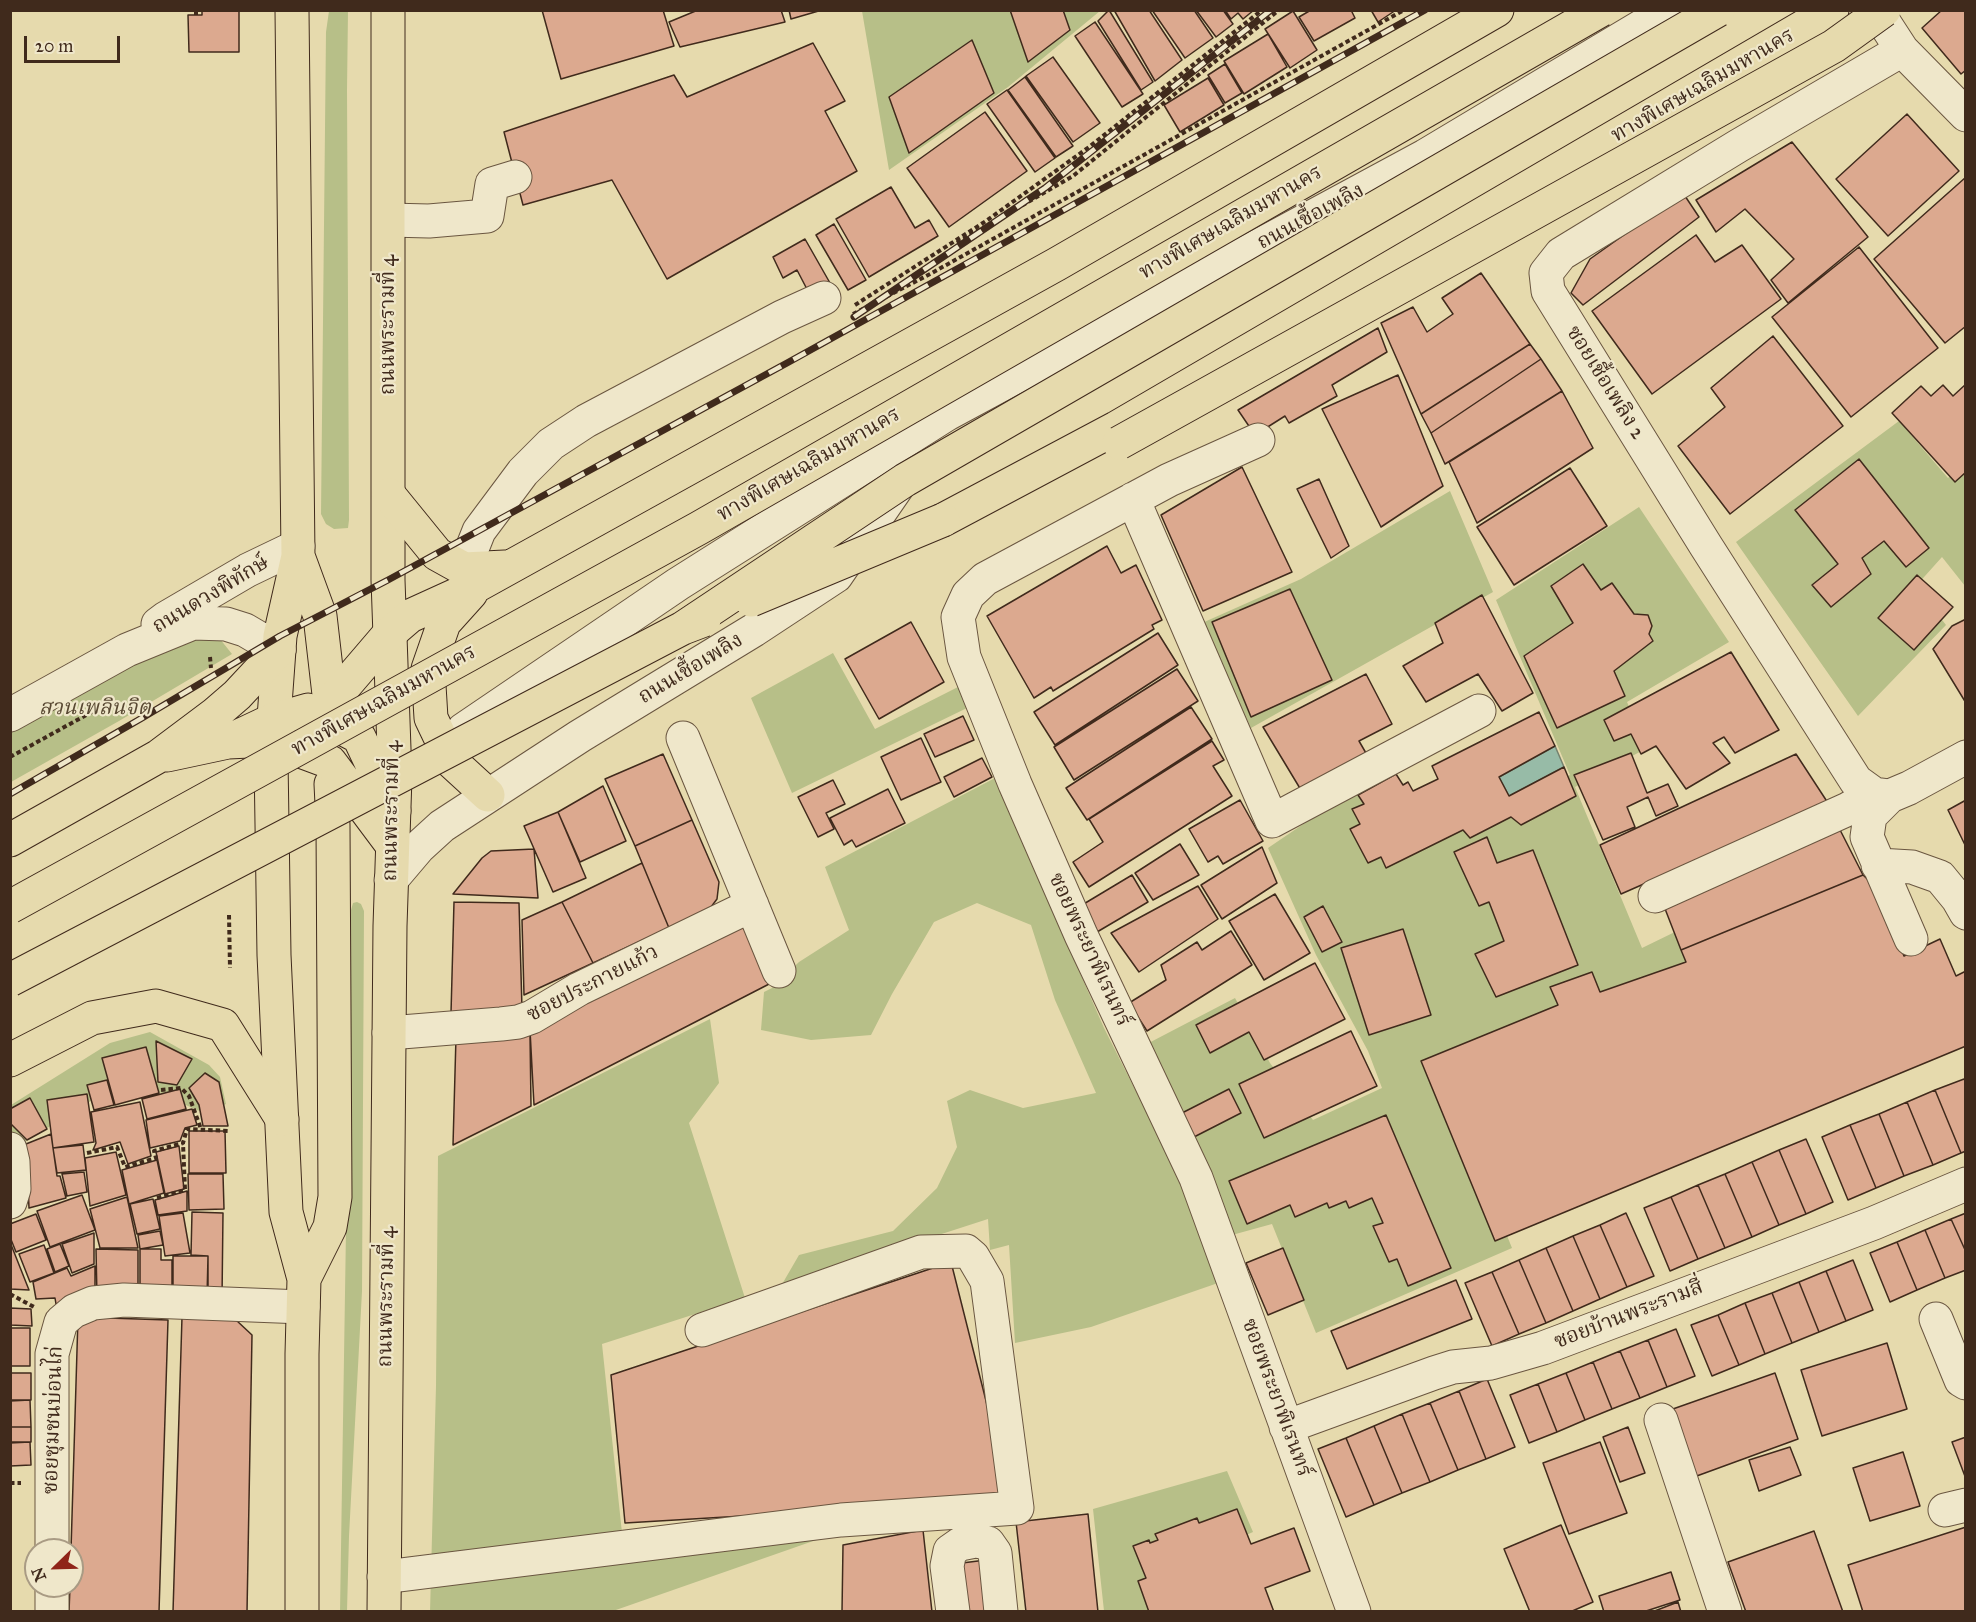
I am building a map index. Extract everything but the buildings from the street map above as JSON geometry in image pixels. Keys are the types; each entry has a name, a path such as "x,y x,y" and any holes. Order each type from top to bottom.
{"main road":[{"path":"292,10 298,551 279,650 272,730 274,955 286,1212 303,1293 302,1611"},
{"name":"ถนนพระรามที่ 4","path":"384,1611 392,880 392,845 383,795 389,634 388,10"},
{"path":"330,712 389,634 410,616 470,578 509,567 1057,264 1497,10"},
{"name":"ทางพิเศษเฉลิมมหานคร","path":"10,907 699,528 1601,10"},
{"name":"ทางพิเศษเฉลิมมหานคร","path":"683,628 904,480 1718,10"},
{"name":"ทางพิเศษเฉลิมมหานคร","path":"10,980 683,628 944,520 1095,438 1460,229 1832,10"},
{"path":"836,576 991,510 1119,443 1824,52 1884,10"},
{"path":"389,495 437,554 470,578"},
{"path":"298,551 320,616 330,712 333,825 335,1197 330,1227 303,1293"},
{"path":"470,578 444,623 428,669 431,718 452,762 488,795"},
{"path":"10,840 159,756 237,695 279,650"},
{"path":"159,756 228,742 272,730 308,710 330,712 359,737 383,795"},
{"path":"272,730 383,795"},
{"path":"333,825 383,795"},
{"path":"10,1060 92,1018 156,1006 223,1025 282,1119"}],"street":[{"name":"ถนนเชื้อเพลิง","path":"383,795 443,744 678,584 947,414 1425,156 1669,10"},
{"path":"1876,10 1902,50 1965,115"},
{"name":"ซอยเชื้อเพลิง 2","path":"1882,795 1856,781 1706,546 1548,291 1546,273 1561,254 1738,146 1902,50"},
{"path":"389,220 429,221 487,216 492,184 515,177"},
{"path":"470,578 478,531 523,472 552,444 586,421 782,317 836,307"},
{"name":"ถนนเชื้อเพลิง","path":"392,880 419,846 488,795 754,630 836,576 947,414"},
{"name":"ซอยพระยาพิเรนทร์","path":"1258,440 1169,480 985,579 968,595 958,618 964,657 1011,775 1081,935 1196,1178 1354,1611"},
{"path":"1133,499 1272,821 1479,711"},
{"name":"ถนนดวงพิทักษ์","path":"127,650 166,618 248,570 298,551"},
{"name":"ถนนดวงพิทักษ์","path":"10,715 127,650 193,623 226,624 245,630 279,650"},
{"path":"683,738 779,971"},
{"path":"1655,896 1848,809 1882,795 1909,788 1965,757"},
{"path":"1882,795 1870,816 1868,837 1911,939"},
{"path":"1878,865 1912,867 1940,877 1958,899 1965,913"},
{"name":"ซอยประกายแก้ว","path":"389,1033 518,1022 532,1017 579,989 752,905"},
{"path":"10,1149 14,1189 10,1202"},
{"name":"ซอยบ้านพระรามสี่","path":"1286,1427 1453,1367 1491,1363 1543,1348 1874,1223 1965,1184"},
{"path":"384,1577 841,1520 1017,1508 987,1281 973,1257 966,1251 921,1252 702,1330"},
{"name":"ซอยชุมชนบ่อนไก่","path":"51,1538 52,1353 61,1322 74,1311 93,1303 303,1293"},
{"path":"1936,1319 1961,1380 1965,1383"},
{"path":"1661,1420 1725,1611"},
{"path":"953,1611 947,1566 950,1551 960,1544 975,1541 988,1543 995,1553 1000,1611"}],"path":[{"path":"914,268 1073,176 1279,10"},
{"path":"836,307 930,274 1404,10"},
{"path":"229,915 230,968"},
{"path":"161,1090 180,1088 189,1096 201,1129"},
{"path":"157,1198 185,1190 183,1143 187,1129 230,1131"},
{"path":"87,1153 117,1147 125,1167 156,1158 154,1150 183,1143"}],"green space":[{"path":"329,11 348,11 349,520 348,528 334,529 326,524 321,514 326,32"},
{"path":"862,11 1100,11 1008,87 889,170"},
{"path":"1899,421 1948,478 1965,463 1965,586 1942,557 1916,586 1946,625 1858,716 1736,542"},
{"path":"1450,491 1493,592 1251,728 1202,623 1301,579"},
{"path":"1639,507 1729,642 1627,702 1647,748 1575,787 1642,948 1681,929 1693,966 1438,1066 1512,1248 1316,1333 1272,1224 1232,1235 1143,1046 1235,998 1270,1063 1313,1120 1382,1088 1368,1051 1316,955 1268,848 1380,772 1435,816 1512,802 1570,775 1496,600"},
{"name":"สวนเพลินจิต","path":"216,634 232,654 11,782 11,731 115,673 190,635"},
{"path":"833,653 875,729 958,687 967,708 792,793 751,698"},
{"path":"995,778 1104,1028 1174,1167 1218,1283 1091,1327 1015,1343 1009,1245 990,1250 988,1219 781,1286 799,1255 893,1231 937,1188 957,1147 947,1101 970,1090 1023,1108 1096,1093 1055,1000 1031,925 977,903 934,922 871,1035 811,1040 761,1030 764,992 772,988 799,962 849,930 825,867"},
{"path":"353,903 361,904 364,911 362,1291 347,1611 340,1612 351,910"},
{"path":"710,1019 719,1083 689,1123 745,1298 602,1344 622,1533 819,1539 613,1611 430,1612 436,1386 438,1156"},
{"path":"150,1032 209,1065 220,1077 226,1104 204,1113 145,1084 122,1086 102,1094 23,1143 11,1131 11,1105 110,1043"},
{"path":"1227,1471 1253,1532 1187,1561 1195,1611 1104,1611 1093,1509"}],"shaded area":[{"path":"1555,746 1564,767 1509,796 1499,777"}],"railway":[{"path":"854,317 1045,188 1271,10"},
{"path":"10,794 280,636 388,580 787,363 1425,10"}]}
